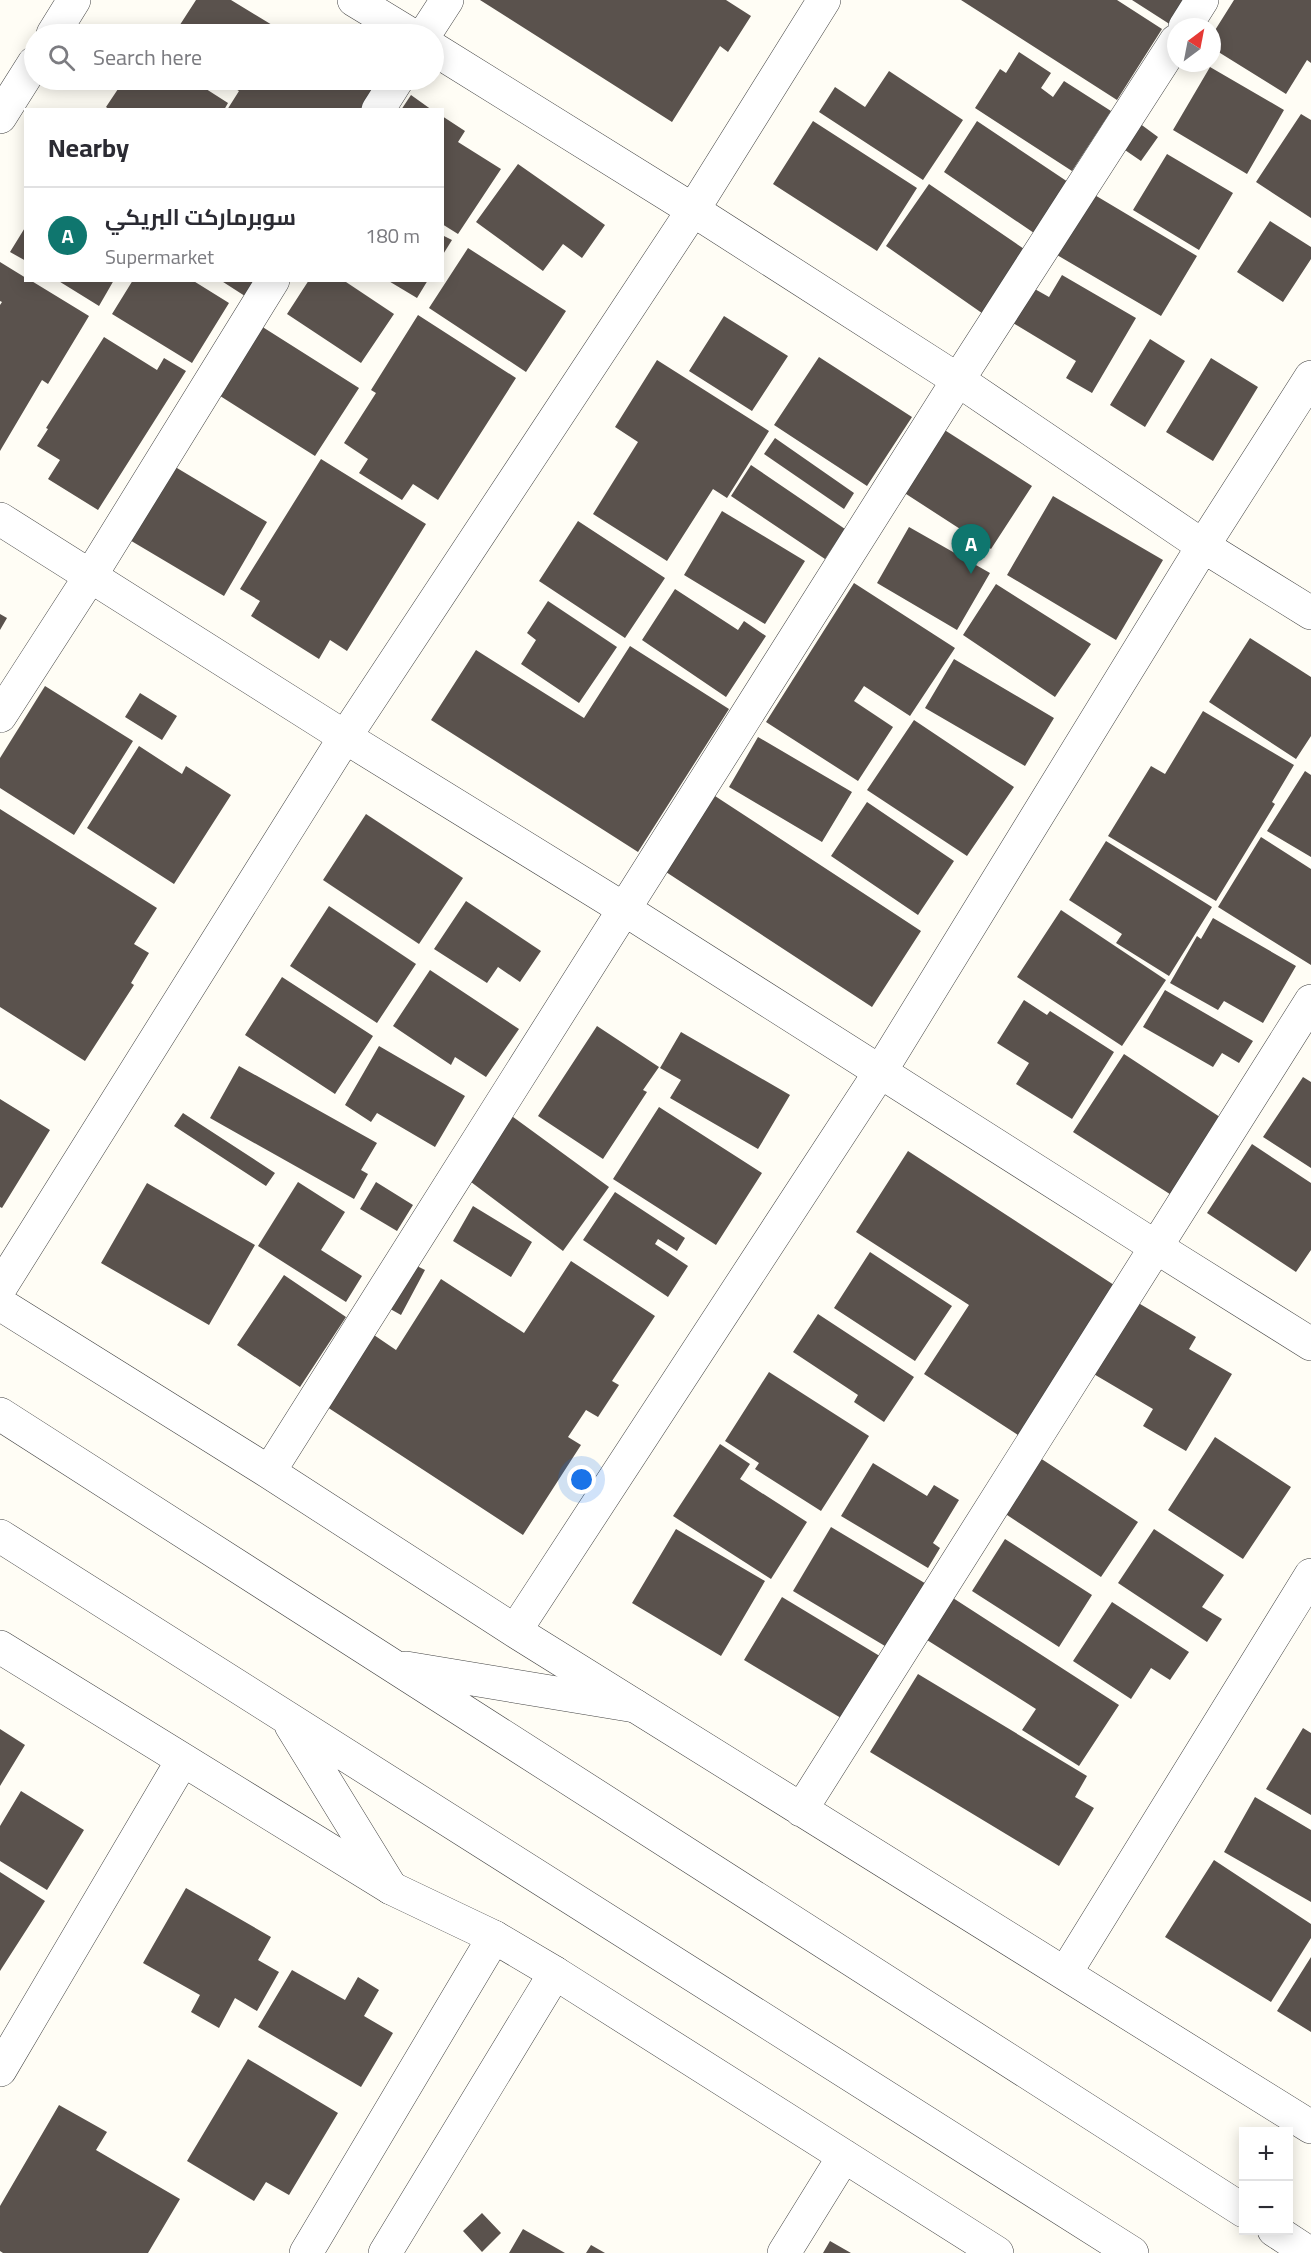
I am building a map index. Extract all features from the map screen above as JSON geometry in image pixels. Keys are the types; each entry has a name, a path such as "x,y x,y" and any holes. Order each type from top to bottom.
{"street":[{"path":"58,24 74,0"},
{"path":"354,0 394,24"},
{"path":"431,24 447,0"},
{"path":"0,1288 345,737 693,210 824,0"},
{"path":"1191,18 1202,0"},
{"path":"444,55 693,210 958,380 1203,546 1311,613"},
{"path":"269,1472 958,380 1167,55"},
{"path":"0,117 24,79"},
{"path":"379,108 391,90"},
{"path":"0,716 91,575 272,282"},
{"path":"515,1631 880,1072 1203,546 1311,377"},
{"path":"0,519 345,737 624,909 1311,1344"},
{"path":"801,1810 1311,1001"},
{"path":"0,1304 269,1472 515,1631 1311,2127"},
{"path":"0,1414 1239,2208"},
{"path":"0,1536 1132,2253"},
{"path":"1065,1972 1311,1575"},
{"path":"0,1647 391,1888 494,1937 555,1973 997,2253"},
{"path":"393,1666 635,1706"},
{"path":"287,1718 391,1888"},
{"path":"0,2070 182,1761"},
{"path":"306,2253 494,1937"},
{"path":"385,2253 555,1973"},
{"path":"784,2253 844,2156"},
{"path":"1282,2235 1309,2253"}],"building":[{"path":"196,0 231,0 271,24 180,24"},
{"path":"480,0 726,0 751,16 728,52 720,46 672,122"},
{"path":"961,0 1117,0 1162,29 1117,100"},
{"path":"1132,0 1187,0 1175,18 1167,18 1167,22"},
{"path":"1234,0 1311,0 1311,63 1307,60 1286,94 1221,54 1221,21"},
{"path":"1019,52 1051,73 1041,88 1053,97 1064,81 1111,111 1072,171 975,108 1000,69 1006,73"},
{"path":"889,71 963,120 923,180 819,112 835,87 865,107"},
{"path":"1207,72 1219,72 1284,110 1247,174 1173,130"},
{"path":"117,90 208,90 228,103 225,108 106,107"},
{"path":"237,90 377,90 386,95 378,108 228,108 239,91"},
{"path":"411,95 429,108 402,108"},
{"path":"1301,114 1311,120 1311,218 1256,182"},
{"path":"444,117 465,131 458,142 501,169 458,234 444,225"},
{"path":"813,121 917,188 877,251 773,184"},
{"path":"977,121 1068,182 1034,233 944,172"},
{"path":"1139,123 1158,137 1141,161 1122,148"},
{"path":"1167,154 1233,193 1199,250 1133,210"},
{"path":"518,164 605,225 582,258 563,244 543,271 476,222"},
{"path":"929,184 1033,255 989,318 886,246"},
{"path":"1093,194 1197,256 1161,316 1057,255"},
{"path":"1270,221 1311,247 1311,259 1283,302 1237,272"},
{"path":"24,229 24,260 10,252"},
{"path":"444,236 452,240 444,253"},
{"path":"468,248 566,311 526,372 429,308"},
{"path":"0,262 24,277 24,282 33,282 89,316 48,384 42,380 0,451 0,305 2,302 0,301"},
{"path":"1062,275 1136,318 1092,393 1066,378 1076,361 1013,323 1033,288 1049,297"},
{"path":"60,282 113,282 99,306"},
{"path":"132,282 195,282 229,303 192,363 112,314"},
{"path":"223,282 257,282 248,298"},
{"path":"308,282 346,282 394,314 361,363 287,314"},
{"path":"390,282 427,282 417,298"},
{"path":"418,315 516,378 438,500 413,484 402,500 359,473 368,459 344,443 376,393 371,390"},
{"path":"724,316 788,356 752,411 689,371"},
{"path":"261,326 359,388 315,456 217,394"},
{"path":"104,337 157,370 164,358 186,371 98,510 48,479 60,460 37,446"},
{"path":"1150,339 1185,361 1145,427 1110,405"},
{"path":"819,357 912,417 867,486 774,425"},
{"path":"1211,358 1258,387 1213,461 1166,432"},
{"path":"657,360 769,431 727,498 713,489 667,561 593,514 638,442 615,427"},
{"path":"943,429 1032,486 991,549 903,492"},
{"path":"775,438 854,493 844,509 764,454"},
{"path":"321,459 426,524 347,651 330,640 319,659 251,616 260,601 240,589"},
{"path":"172,465 267,522 224,596 128,539"},
{"path":"751,465 845,529 825,559 731,496"},
{"path":"1053,496 1163,560 1116,640 1007,575"},
{"path":"722,511 805,561 765,624 684,575"},
{"path":"578,521 665,578 625,638 539,581"},
{"path":"909,527 990,573 957,630 877,583"},
{"path":"854,583 955,648 910,716 864,686 854,701 893,727 858,781 766,722"},
{"path":"996,584 1091,644 1055,697 963,635"},
{"path":"675,589 738,630 744,621 766,636 726,697 642,640"},
{"path":"548,601 617,647 579,703 521,664 536,640 527,633"},
{"path":"0,614 7,618 0,630"},
{"path":"1250,638 1311,677 1311,736 1296,759 1209,702"},
{"path":"630,646 729,709 638,852 431,720 476,650 584,718"},
{"path":"954,659 1054,718 1025,766 925,708"},
{"path":"45,686 133,741 74,835 0,788 0,758"},
{"path":"140,693 177,716 162,740 125,717"},
{"path":"1203,711 1294,765 1272,802 1275,804 1216,901 1108,836 1151,766 1165,774"},
{"path":"914,720 1014,787 967,856 867,790"},
{"path":"758,737 852,792 822,842 729,787"},
{"path":"139,746 182,774 186,766 231,795 174,884 87,828"},
{"path":"1305,771 1311,775 1311,857 1267,831"},
{"path":"715,796 921,931 872,1007 666,872"},
{"path":"867,802 954,861 918,915 831,856"},
{"path":"0,809 157,908 134,944 149,953 131,983 134,985 85,1061 0,1007"},
{"path":"366,814 463,878 419,944 323,880"},
{"path":"1261,837 1311,869 1311,965 1218,907"},
{"path":"1106,841 1212,907 1169,976 1116,943 1122,934 1069,900"},
{"path":"466,901 541,951 520,982 498,967 487,983 434,949"},
{"path":"329,906 416,964 377,1023 290,966"},
{"path":"1061,910 1166,980 1122,1046 1017,977"},
{"path":"1213,918 1296,966 1263,1023 1224,1001 1218,1010 1170,983 1197,936 1201,939"},
{"path":"430,970 519,1029 486,1077 455,1057 451,1065 393,1026"},
{"path":"282,977 373,1036 335,1094 245,1035"},
{"path":"1165,990 1253,1041 1239,1063 1222,1053 1213,1067 1143,1027"},
{"path":"1024,1000 1047,1015 1050,1011 1114,1052 1072,1119 1016,1084 1029,1063 997,1043"},
{"path":"597,1026 659,1067 643,1090 647,1092 603,1159 538,1116"},
{"path":"681,1032 790,1095 758,1149 670,1098 681,1080 660,1068"},
{"path":"379,1046 465,1096 435,1147 377,1113 371,1122 345,1105"},
{"path":"1124,1054 1226,1121 1176,1198 1073,1132"},
{"path":"239,1066 377,1143 361,1170 368,1174 354,1199 210,1118"},
{"path":"1303,1077 1311,1082 1311,1168 1263,1137"},
{"path":"0,1099 50,1130 2,1208 0,1207"},
{"path":"659,1107 762,1173 716,1245 613,1179"},
{"path":"183,1113 275,1173 266,1186 174,1126"},
{"path":"509,1114 609,1187 563,1251 463,1176"},
{"path":"1252,1144 1311,1183 1311,1250 1296,1272 1207,1213"},
{"path":"908,1151 1114,1285 1018,1435 924,1374 969,1305 856,1232"},
{"path":"298,1182 345,1212 321,1250 362,1276 346,1302 258,1246"},
{"path":"376,1182 413,1205 397,1231 360,1209"},
{"path":"147,1183 255,1245 209,1325 101,1263"},
{"path":"615,1192 685,1238 677,1251 658,1239 655,1244 688,1266 668,1297 583,1240"},
{"path":"473,1206 532,1242 511,1277 453,1241"},
{"path":"870,1252 952,1306 915,1361 834,1308"},
{"path":"571,1261 655,1316 612,1381 619,1385 598,1417 586,1410 568,1437 581,1445 523,1535 324,1405 371,1333 396,1350 441,1279 524,1333"},
{"path":"409,1262 425,1270 401,1315 385,1306"},
{"path":"284,1275 346,1317 300,1387 237,1345"},
{"path":"1135,1301 1196,1337 1189,1349 1232,1374 1186,1451 1143,1426 1153,1409 1092,1373"},
{"path":"818,1314 914,1377 884,1422 854,1402 858,1395 793,1352"},
{"path":"769,1372 869,1436 821,1511 755,1469 759,1463 725,1441"},
{"path":"1215,1437 1291,1487 1243,1559 1168,1510"},
{"path":"720,1444 750,1464 740,1479 807,1522 771,1579 673,1516"},
{"path":"1037,1456 1138,1522 1101,1577 1001,1511"},
{"path":"873,1463 927,1496 934,1485 959,1500 933,1543 940,1548 928,1568 841,1516"},
{"path":"831,1527 933,1588 895,1652 793,1591"},
{"path":"676,1529 765,1581 721,1656 632,1603"},
{"path":"1154,1529 1224,1575 1202,1607 1222,1619 1207,1642 1118,1583"},
{"path":"1005,1539 1092,1595 1059,1647 972,1591"},
{"path":"782,1597 888,1661 851,1724 744,1660"},
{"path":"953,1598 1119,1705 1079,1766 1022,1730 1036,1709 927,1640"},
{"path":"1112,1602 1189,1652 1170,1680 1151,1668 1131,1699 1073,1661"},
{"path":"918,1674 1087,1776 1075,1797 1094,1808 1059,1866 870,1752"},
{"path":"1303,1728 1311,1733 1311,1815 1266,1789"},
{"path":"0,1729 25,1745 0,1786"},
{"path":"21,1791 84,1830 47,1890 0,1861 0,1826"},
{"path":"1255,1797 1311,1830 1311,1902 1224,1852"},
{"path":"1214,1860 1311,1924 1311,1938 1271,2002 1165,1937"},
{"path":"0,1872 45,1901 0,1971"},
{"path":"186,1888 271,1937 258,1960 279,1972 257,2011 235,1998 219,2028 191,2012 200,1995 143,1963"},
{"path":"1311,1957 1311,2032 1277,2011"},
{"path":"292,1970 345,2000 358,1977 379,1990 364,2016 393,2033 361,2087 258,2027"},
{"path":"248,2059 338,2113 289,2195 266,2182 254,2201 187,2161"},
{"path":"59,2105 107,2132 96,2150 180,2199 148,2253 3,2253 0,2251 0,2206"},
{"path":"482,2213 501,2233 482,2252 463,2231"},
{"path":"523,2229 565,2253 509,2253"},
{"path":"830,2241 851,2253 823,2253"},
{"path":"591,2245 605,2253 586,2253"}],"place":[{"name":"سوبرماركت البريكي","path":"971,574"}]}
